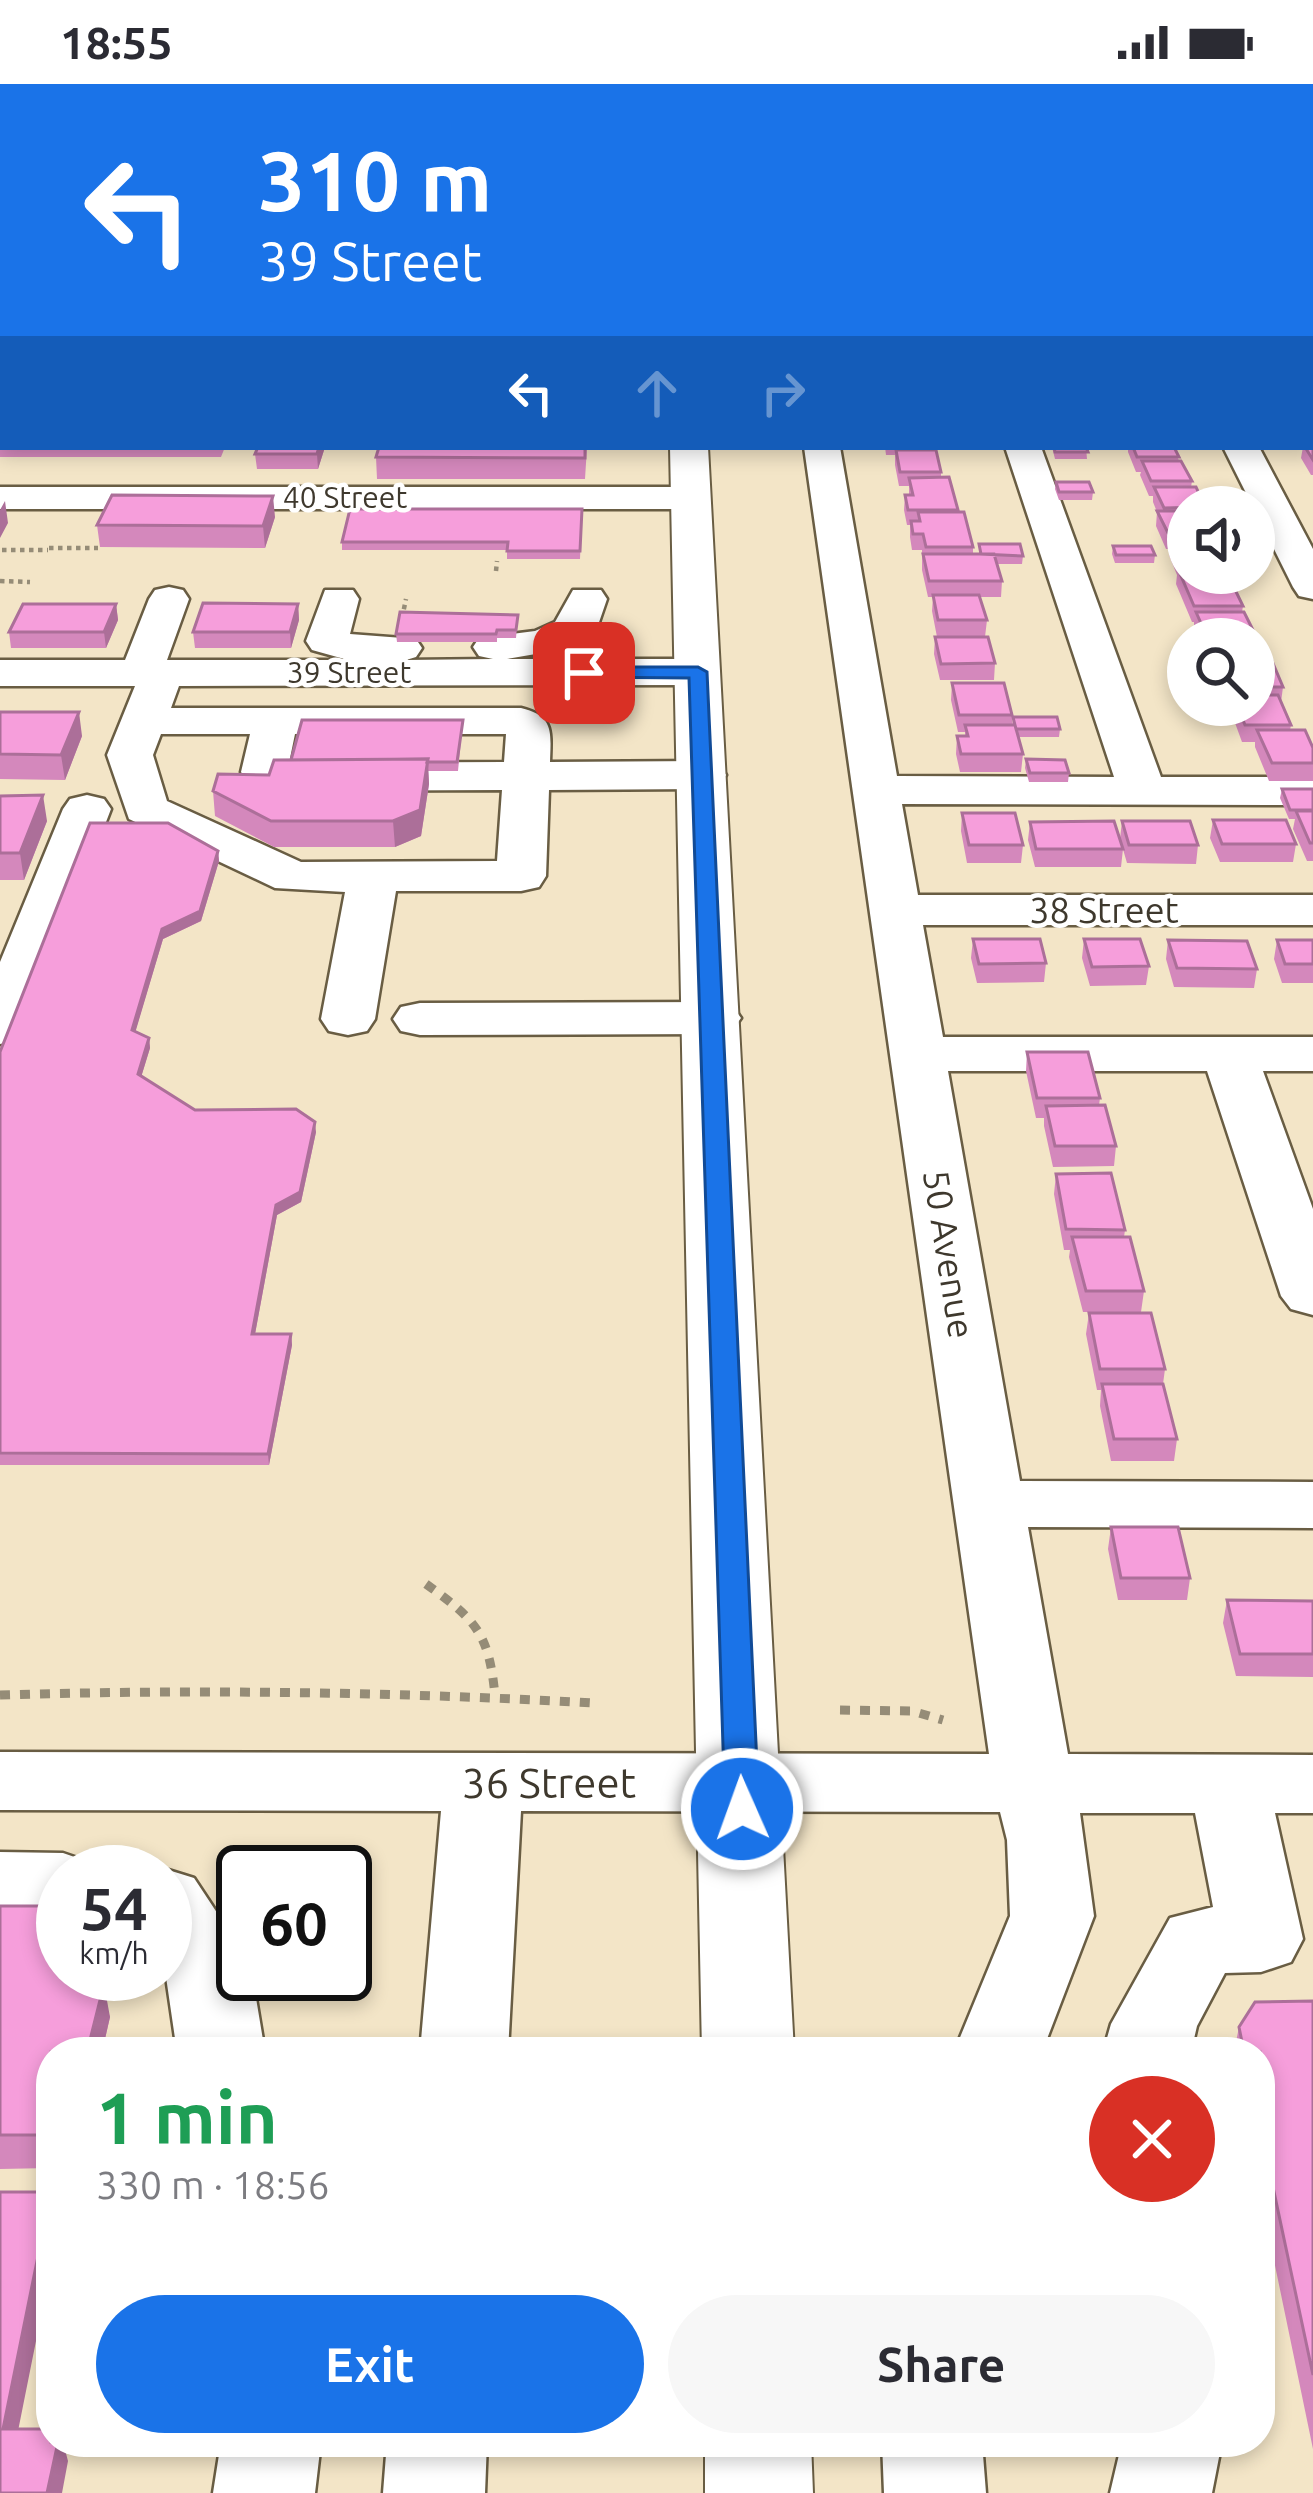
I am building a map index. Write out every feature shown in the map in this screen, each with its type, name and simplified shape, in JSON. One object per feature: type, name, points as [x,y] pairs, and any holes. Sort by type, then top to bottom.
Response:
[{"type":"main road","points":[[689,450],[714,1018],[748,2037]]},
{"type":"main road","points":[[758,2457],[759,2493]]},
{"type":"street","name":"50 Avenue","points":[[822,450],[1033,1783],[1047,1840],[1052,1916],[1004,2037]]},
{"type":"street","points":[[1025,450],[1142,790]]},
{"type":"street","points":[[1243,450],[1262,486]]},
{"type":"street","points":[[0,473],[233,474],[226,489]]},
{"type":"street","name":"40 Street","points":[[0,498],[60,528],[226,489],[287,498],[326,511],[690,498]]},
{"type":"street","points":[[339,598],[327,641],[352,648],[530,646],[580,625],[592,498]]},
{"type":"street","points":[[1275,500],[1313,500]]},
{"type":"street","points":[[1275,512],[1313,587]]},
{"type":"street","points":[[146,809],[130,755],[169,598]]},
{"type":"street","name":"39 Street","points":[[0,673],[148,695],[698,672]]},
{"type":"street","points":[[0,713],[148,695],[275,721],[262,764],[264,772],[273,777],[703,775]]},
{"type":"street","points":[[33,808],[146,809],[293,877],[520,876],[526,776]]},
{"type":"street","points":[[876,790],[1313,791]]},
{"type":"street","points":[[0,1028],[24,908],[87,808]]},
{"type":"street","points":[[348,1018],[373,877]]},
{"type":"street","name":"38 Street","points":[[895,910],[1313,910]]},
{"type":"street","points":[[420,1018],[714,1018]]},
{"type":"street","points":[[917,1054],[1313,1054]]},
{"type":"street","points":[[1229,1054],[1313,1296]]},
{"type":"street","points":[[988,1504],[1313,1505]]},
{"type":"street","name":"36 Street","points":[[0,1781],[1313,1784]]},
{"type":"street","points":[[465,2037],[483,1783]]},
{"type":"street","points":[[1151,2037],[1200,1941],[1261,1939],[1229,1784]]},
{"type":"street","points":[[0,1884],[36,1885]]},
{"type":"street","points":[[192,1942],[208,1966],[219,2037]]},
{"type":"street","points":[[264,2493],[269,2457]]},
{"type":"street","points":[[434,2493],[436,2457]]},
{"type":"street","points":[[933,2457],[935,2493]]},
{"type":"street","points":[[1161,2493],[1169,2457]]},
{"type":"path","points":[[2,550],[60,528],[98,548]]},
{"type":"path","points":[[496,571],[497,561]]},
{"type":"path","points":[[0,581],[30,582]]},
{"type":"path","points":[[426,1584],[477,1622],[491,1642],[495,1697]]},
{"type":"path","points":[[0,1695],[154,1690],[594,1703]]},
{"type":"path","points":[[840,1710],[913,1711],[944,1720]]},
{"type":"building","points":[[257,450],[318,450],[317,454],[255,454]]},
{"type":"building","points":[[378,450],[585,450],[585,458],[376,457]]},
{"type":"building","points":[[896,450],[936,450],[941,472],[900,472]]},
{"type":"building","points":[[1134,450],[1176,450],[1179,457],[1137,457]]},
{"type":"building","points":[[1142,461],[1181,461],[1192,481],[1151,481]]},
{"type":"building","points":[[949,477],[958,510],[908,510],[905,495],[913,495],[909,478]]},
{"type":"building","points":[[1056,482],[1089,482],[1093,492],[1059,492]]},
{"type":"building","points":[[1154,487],[1167,487],[1164,508]]},
{"type":"building","points":[[112,495],[273,496],[263,526],[97,525]]},
{"type":"building","points":[[350,509],[582,509],[580,551],[507,551],[508,542],[342,542]]},
{"type":"building","points":[[1157,511],[1167,511],[1167,531]]},
{"type":"building","points":[[918,512],[964,512],[973,547],[926,547],[923,534],[913,534],[911,521],[920,521]]},
{"type":"building","points":[[979,544],[1020,544],[1023,556],[981,554]]},
{"type":"building","points":[[1113,546],[1151,546],[1155,555],[1116,555]]},
{"type":"building","points":[[923,554],[994,554],[1002,581],[929,581]]},
{"type":"building","points":[[1189,594],[1237,594],[1243,606],[1194,606]]},
{"type":"building","points":[[933,595],[979,595],[987,620],[938,620]]},
{"type":"building","points":[[203,603],[298,604],[290,632],[193,632]]},
{"type":"building","points":[[23,604],[116,604],[104,632],[9,632]]},
{"type":"building","points":[[400,612],[518,615],[516,630],[497,630],[496,634],[396,634]]},
{"type":"building","points":[[1196,612],[1244,612],[1247,618],[1199,618]]},
{"type":"building","points":[[935,637],[988,637],[995,663],[941,664]]},
{"type":"building","points":[[952,683],[1004,683],[1012,715],[959,715]]},
{"type":"building","points":[[1275,695],[1278,695],[1291,725],[1275,725]]},
{"type":"building","points":[[0,712],[79,712],[61,755],[0,754]]},
{"type":"building","points":[[1013,717],[1057,717],[1060,729],[1016,729]]},
{"type":"building","points":[[302,720],[463,720],[457,762],[427,762],[291,760]]},
{"type":"building","points":[[965,725],[1015,725],[1023,754],[961,754],[957,736],[968,736]]},
{"type":"building","points":[[1257,730],[1305,730],[1313,763],[1272,763]]},
{"type":"building","points":[[428,759],[420,810],[393,821],[271,821],[213,791],[218,774],[269,775],[274,760]]},
{"type":"building","points":[[1026,759],[1065,760],[1069,773],[1030,773]]},
{"type":"building","points":[[1282,789],[1313,789],[1313,810],[1290,810]]},
{"type":"building","points":[[43,795],[20,853],[0,853],[0,796]]},
{"type":"building","points":[[1296,811],[1313,811],[1313,843],[1310,843]]},
{"type":"building","points":[[962,813],[1015,813],[1023,845],[969,845]]},
{"type":"building","points":[[1213,820],[1286,820],[1296,844],[1222,844]]},
{"type":"building","points":[[1114,821],[1123,849],[1036,849],[1030,822]]},
{"type":"building","points":[[1122,821],[1190,821],[1198,845],[1129,845]]},
{"type":"building","points":[[90,823],[168,823],[218,851],[200,911],[162,929],[132,1030],[149,1038],[138,1074],[195,1110],[296,1109],[315,1122],[300,1192],[276,1205],[252,1334],[291,1334],[268,1454],[0,1453],[0,1052]]},
{"type":"building","points":[[973,939],[1040,939],[1046,963],[979,964]]},
{"type":"building","points":[[1084,939],[1140,939],[1149,966],[1092,967]]},
{"type":"building","points":[[1168,940],[1247,941],[1257,969],[1177,968]]},
{"type":"building","points":[[1277,940],[1313,940],[1313,964],[1285,964]]},
{"type":"building","points":[[1027,1052],[1088,1052],[1100,1098],[1037,1098]]},
{"type":"building","points":[[1105,1105],[1116,1146],[1055,1146],[1046,1106]]},
{"type":"building","points":[[1111,1173],[1125,1230],[1066,1229],[1056,1174]]},
{"type":"building","points":[[1072,1237],[1130,1237],[1144,1291],[1086,1291]]},
{"type":"building","points":[[1089,1313],[1151,1313],[1165,1369],[1100,1369]]},
{"type":"building","points":[[1102,1384],[1163,1384],[1177,1439],[1114,1439]]},
{"type":"building","points":[[1111,1527],[1178,1527],[1190,1578],[1121,1578]]},
{"type":"building","points":[[1227,1600],[1313,1601],[1313,1654],[1240,1654]]},
{"type":"building","points":[[0,1906],[36,1906],[36,2001],[100,2001],[91,2037],[36,2037],[36,2135],[0,2135]]},
{"type":"building","points":[[1313,2001],[1313,2375],[1275,2196],[1275,2037],[1241,2037],[1239,2027],[1255,2002]]},
{"type":"building","points":[[0,2192],[36,2192],[36,2266],[3,2429],[36,2429],[36,2457],[55,2457],[47,2493],[0,2493]]},
{"type":"route","points":[[584,673],[698,672],[742,1809]]}]
